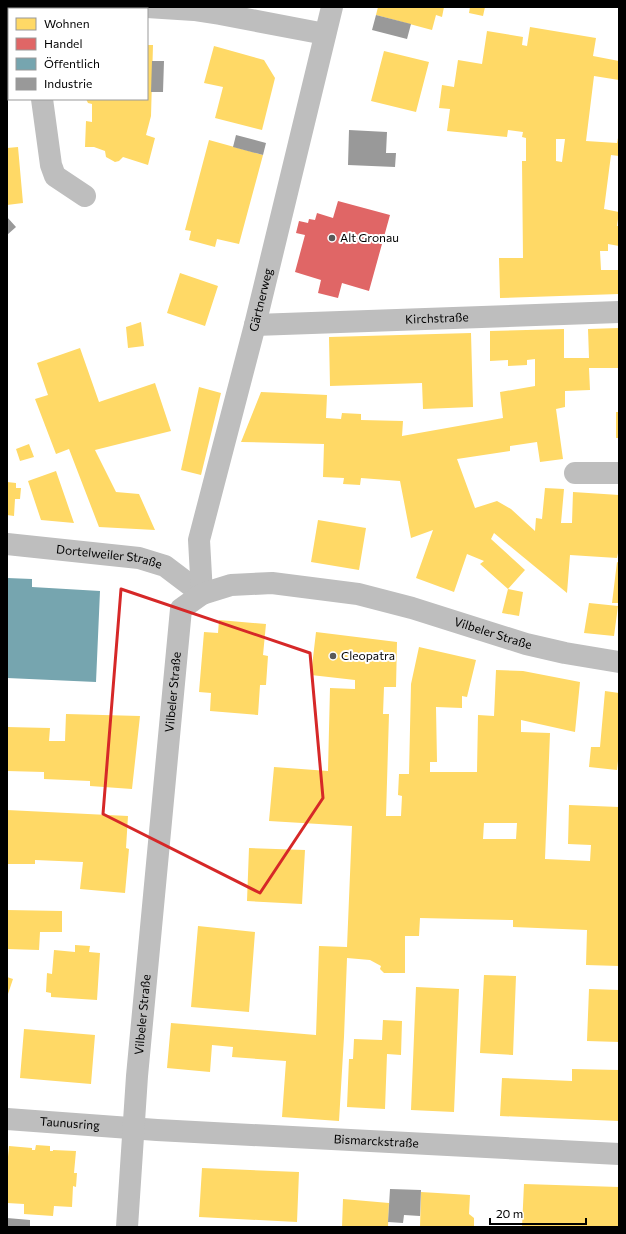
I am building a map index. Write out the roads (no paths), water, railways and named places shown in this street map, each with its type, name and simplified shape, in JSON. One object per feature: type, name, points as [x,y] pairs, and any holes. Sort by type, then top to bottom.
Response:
[{"type":"street","points":[[147,7],[194,10],[325,34]]},
{"type":"street","name":"Gärtnerweg","points":[[202,594],[199,540],[255,325],[332,7]]},
{"type":"street","points":[[42,100],[51,165],[55,176],[85,196]]},
{"type":"street","name":"Kirchstraße","points":[[255,325],[619,312]]},
{"type":"street","points":[[575,473],[619,473]]},
{"type":"street","name":"Dortelweiler Straße","points":[[7,544],[139,558],[165,566],[202,594]]},
{"type":"street","name":"Vilbeler Straße","points":[[127,1227],[133,1128],[181,609],[202,594],[232,585],[272,583],[358,594],[412,608],[526,644],[564,653],[619,662]]},
{"type":"street","name":"Taunusring","points":[[7,1118],[133,1128]]},
{"type":"street","name":"Bismarckstraße","points":[[133,1128],[619,1154]]},
{"type":"place","name":"Alt Gronau","points":[[332,238]]},
{"type":"place","name":"Cleopatra","points":[[333,656]]}]
